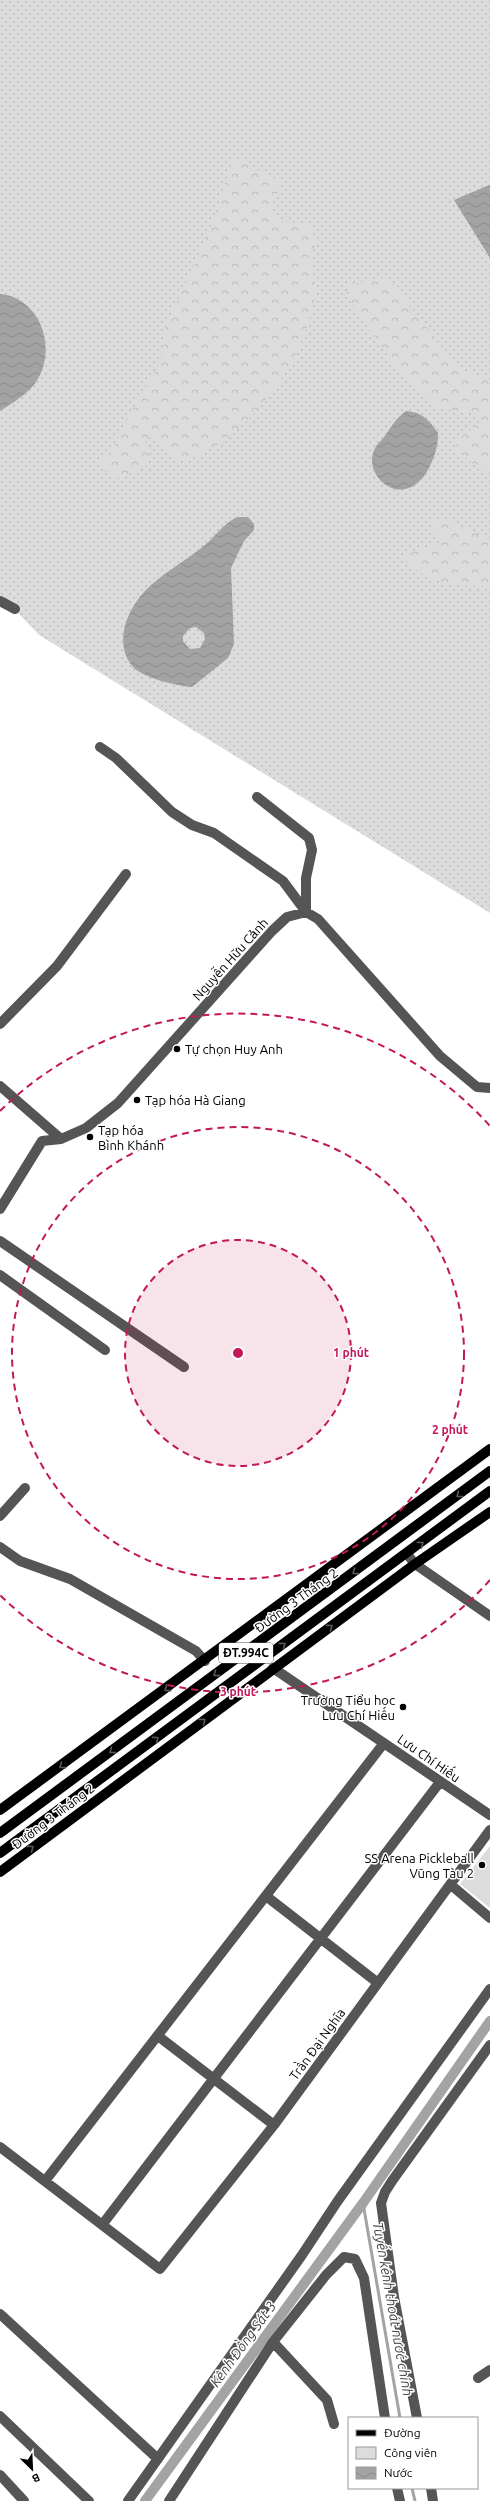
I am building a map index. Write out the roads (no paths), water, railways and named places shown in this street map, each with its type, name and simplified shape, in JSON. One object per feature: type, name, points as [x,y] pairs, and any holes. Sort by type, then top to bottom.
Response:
[{"type":"main road","name":"Đường 3 Tháng 2","points":[[0,1810],[233,1640],[490,1449]]},
{"type":"main road","name":"Đường 3 Tháng 2","points":[[0,1833],[490,1471]]},
{"type":"main road","name":"Đường 3 Tháng 2","points":[[0,1853],[407,1554],[490,1491]]},
{"type":"main road","name":"Đường 3 Tháng 2","points":[[0,1872],[273,1668],[415,1564],[490,1512]]},
{"type":"main road","points":[[233,1640],[244,1654]]},
{"type":"main road","points":[[263,1660],[273,1668]]},
{"type":"main road","points":[[221,1691],[228,1703]]},
{"type":"street","points":[[0,601],[14,609]]},
{"type":"street","points":[[100,747],[116,758],[172,812],[192,825],[214,833],[283,881],[306,912],[318,919],[440,1056],[477,1087],[490,1088]]},
{"type":"street","points":[[257,797],[309,838],[312,850],[306,878],[306,912]]},
{"type":"street","points":[[0,1024],[57,966],[126,874]]},
{"type":"street","name":"Nguyễn Hữu Cảnh","points":[[0,1208],[42,1142],[61,1140],[86,1128],[118,1103],[272,931],[287,917],[306,912]]},
{"type":"street","points":[[0,1086],[61,1140]]},
{"type":"street","points":[[0,1241],[184,1367]]},
{"type":"street","points":[[0,1275],[104,1350]]},
{"type":"street","points":[[0,1516],[25,1488]]},
{"type":"street","points":[[0,1547],[20,1561],[70,1579],[196,1651],[205,1660]]},
{"type":"street","points":[[407,1554],[415,1564],[490,1616]]},
{"type":"street","name":"Lưu Chí Hiếu","points":[[273,1668],[490,1815]]},
{"type":"street","points":[[45,2181],[384,1743]]},
{"type":"street","points":[[0,2147],[102,2225],[440,1782]]},
{"type":"street","name":"Trần Đại Nghĩa","points":[[102,2225],[160,2269],[274,2125],[490,1830]]},
{"type":"street","points":[[451,1885],[490,1918]]},
{"type":"street","points":[[266,1896],[378,1983]]},
{"type":"street","points":[[128,2501],[337,2202],[490,1989]]},
{"type":"street","points":[[158,2036],[274,2125]]},
{"type":"street","points":[[417,2417],[394,2298],[381,2203],[385,2192],[392,2181],[490,2045]]},
{"type":"street","points":[[169,2501],[273,2342],[336,2264],[344,2257],[355,2259],[364,2278],[385,2417]]},
{"type":"street","points":[[0,2314],[158,2459]]},
{"type":"street","points":[[273,2342],[327,2400],[334,2424]]},
{"type":"street","points":[[478,2378],[490,2370]]},
{"type":"street","points":[[0,2416],[89,2501]]},
{"type":"street","points":[[0,2475],[24,2501]]},
{"type":"street","points":[[397,2489],[400,2501]]},
{"type":"street","points":[[431,2489],[433,2501]]},
{"type":"water","points":[[489,185],[490,186],[490,258],[454,200]]},
{"type":"water","points":[[0,294],[14,298],[26,305],[35,315],[42,327],[45,341],[45,355],[42,369],[33,386],[20,398],[0,411]]},
{"type":"water","points":[[406,411],[421,415],[438,433],[436,451],[429,468],[419,481],[408,488],[397,489],[387,486],[379,479],[374,469],[372,459],[376,446],[396,420]]},
{"type":"water","points":[[237,517],[248,517],[254,524],[254,530],[244,541],[231,568],[234,644],[228,658],[192,687],[160,681],[137,670],[132,666],[127,657],[123,638],[124,628],[132,609],[150,586],[205,545],[231,520]],"holes":[[[196,627],[204,633],[205,639],[200,648],[190,649],[183,641],[183,636],[190,628]]]},
{"type":"waterway","name":"Kênh Đồng Sát 3","points":[[145,2501],[363,2203],[490,2021]]},
{"type":"waterway","name":"Tuyến kênh thoát nước chính","points":[[363,2203],[400,2417]]},
{"type":"waterway","name":"Tuyến kênh thoát nước chính","points":[[412,2489],[415,2501]]},
{"type":"place","name":"Tự chọn Huy Anh","points":[[177,1049]]},
{"type":"place","name":"Tạp hóa Hà Giang","points":[[137,1100]]},
{"type":"place","name":"Tạp hóa Bình Khánh","points":[[90,1137]]},
{"type":"place","name":"Trường Tiểu học Lưu Chí Hiếu","points":[[403,1707]]},
{"type":"place","name":"SS Arena Pickleball Vũng Tàu 2","points":[[482,1865]]}]
